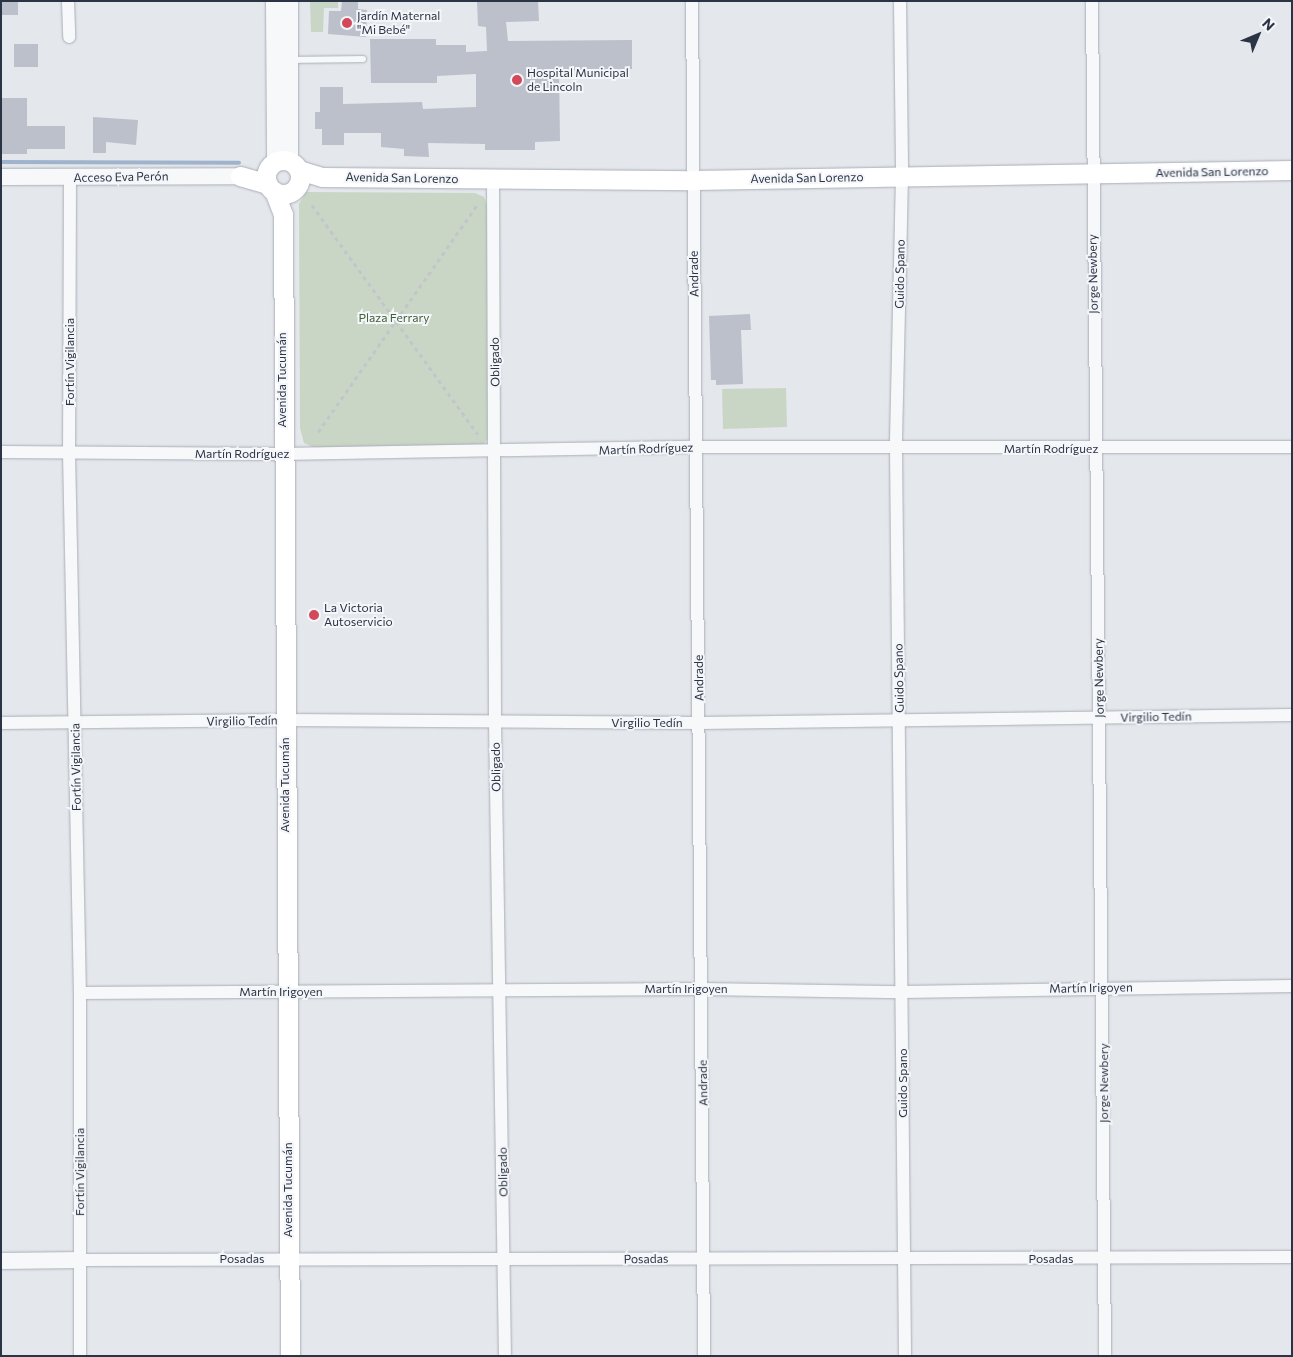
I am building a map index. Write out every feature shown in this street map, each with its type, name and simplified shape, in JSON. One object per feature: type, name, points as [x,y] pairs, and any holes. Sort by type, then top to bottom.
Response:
[{"type":"main road","name":"Avenida San Lorenzo","points":[[283,177],[693,180],[1292,170]]},
{"type":"main road","name":"Acceso Eva Perón","points":[[240,176],[283,177]]},
{"type":"main road","name":"Avenida Tucumán","points":[[283,177],[282,454],[290,1356]]},
{"type":"street","points":[[68,1],[69,37]]},
{"type":"street","points":[[274,1],[283,177]]},
{"type":"street","points":[[283,177],[290,60],[290,1]]},
{"type":"street","name":"Andrade","points":[[692,1],[695,447],[700,723],[704,1356]]},
{"type":"street","name":"Guido Spano","points":[[900,1],[902,176],[896,449],[903,992],[905,1356]]},
{"type":"street","name":"Jorge Newbery","points":[[1092,1],[1095,449],[1104,987],[1105,1356]]},
{"type":"street","name":"Acceso Eva Perón","points":[[1,177],[240,176]]},
{"type":"street","name":"Fortín Vigilancia","points":[[70,178],[69,452],[80,993],[80,1356]]},
{"type":"street","name":"Obligado","points":[[493,179],[496,453],[495,722],[501,990],[505,1356]]},
{"type":"street","name":"Martín Rodríguez","points":[[1,452],[282,454],[496,453],[695,447],[1095,449],[1292,447]]},
{"type":"street","name":"Virgilio Tedín","points":[[1,723],[284,720],[700,723],[1292,715]]},
{"type":"street","name":"Martín Irigoyen","points":[[80,993],[702,989],[903,992],[1104,987],[1292,986]]},
{"type":"street","name":"Posadas","points":[[1,1262],[289,1259],[1105,1259],[1292,1257]]},
{"type":"lane","points":[[290,60],[362,59]]},
{"type":"path","points":[[312,205],[478,434]]},
{"type":"path","points":[[318,432],[476,206]]},
{"type":"green space","name":"Jardín Maternal \"Mi Bebé\"","points":[[310,1],[338,1],[338,8],[324,8],[323,32],[311,32]]},
{"type":"green space","name":"Plaza Ferrary","points":[[306,192],[475,193],[484,197],[488,208],[489,438],[482,446],[317,449],[304,443],[300,428],[299,204]]},
{"type":"green space","points":[[786,388],[787,427],[723,429],[722,389]]},
{"type":"building","points":[[1,1],[18,1],[18,15],[1,15]]},
{"type":"building","name":"Jardín Maternal \"Mi Bebé\"","points":[[342,1],[358,1],[358,9],[367,10],[366,37],[328,34],[329,11],[341,11]]},
{"type":"building","name":"Hospital Municipal de Lincoln","points":[[477,1],[538,1],[539,21],[506,22],[508,41],[632,40],[632,69],[559,71],[560,141],[535,142],[535,150],[485,150],[485,144],[428,143],[429,157],[404,156],[404,149],[381,147],[381,133],[344,133],[344,145],[322,145],[322,129],[315,129],[315,112],[320,112],[320,87],[343,87],[343,104],[422,102],[423,109],[476,107],[476,74],[437,76],[437,83],[371,83],[370,39],[436,39],[436,45],[466,45],[466,52],[487,51],[486,27],[478,26]]},
{"type":"building","points":[[14,44],[38,44],[38,67],[14,67]]},
{"type":"building","points":[[1,98],[27,98],[27,126],[65,126],[65,149],[27,149],[27,154],[1,154]]},
{"type":"building","points":[[93,117],[138,120],[136,145],[106,142],[106,153],[93,153]]},
{"type":"building","points":[[750,314],[751,330],[741,330],[743,384],[716,385],[716,380],[711,380],[709,316]]},
{"type":"waterway","points":[[1,162],[239,163]]},
{"type":"place","name":"Jardín Maternal \"Mi Bebé\"","points":[[347,23]]},
{"type":"place","name":"Hospital Municipal de Lincoln","points":[[517,80]]},
{"type":"place","name":"La Victoria Autoservicio","points":[[314,615]]}]
